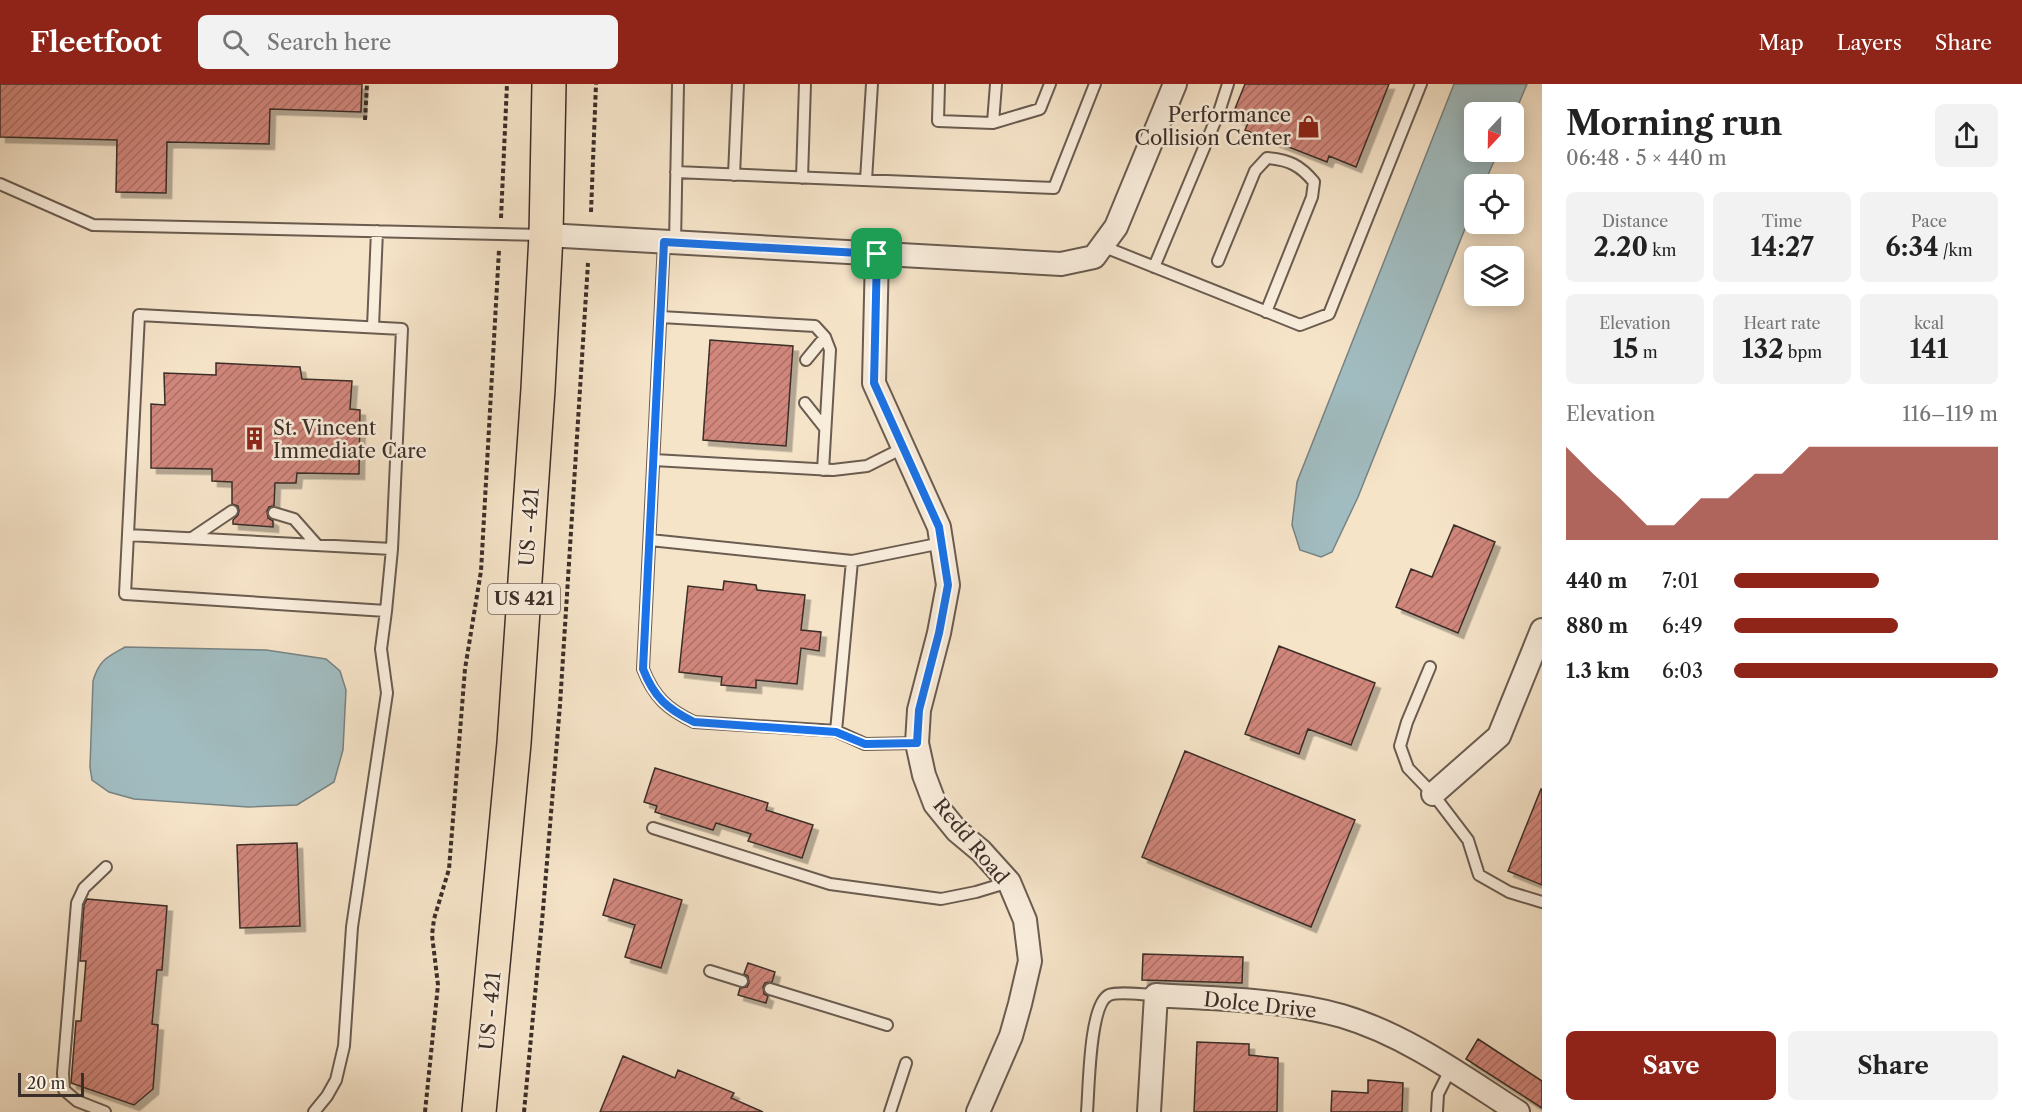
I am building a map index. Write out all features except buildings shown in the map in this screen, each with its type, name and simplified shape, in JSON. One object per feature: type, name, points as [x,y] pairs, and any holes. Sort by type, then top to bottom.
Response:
[{"type":"main road","name":"US - 421","points":[[479,1112],[514,732],[538,389],[546,236],[549,84]]},
{"type":"street","points":[[546,236],[1061,264],[1094,257],[1116,227],[1175,84]]},
{"type":"street","name":"Redd Road","points":[[877,254],[874,383],[939,527],[948,585],[939,633],[919,710],[917,743],[924,775],[935,804],[957,831],[981,851],[1009,882],[1025,920],[1030,961],[1011,1036],[978,1112]]},
{"type":"street","points":[[1433,794],[1499,736],[1542,630]]},
{"type":"street","points":[[1149,1112],[1156,995]]},
{"type":"street","name":"Dolce Drive","points":[[1156,995],[1299,1006],[1343,1017],[1383,1032],[1423,1051],[1518,1112]]},
{"type":"lane","points":[[678,84],[676,172],[661,317],[643,669],[650,686],[661,700],[676,713],[694,722],[836,732],[865,744],[917,743]]},
{"type":"lane","points":[[734,175],[738,84]]},
{"type":"lane","points":[[802,177],[805,84]]},
{"type":"lane","points":[[866,180],[873,84]]},
{"type":"lane","points":[[939,84],[938,121],[993,123],[1040,109],[1050,84]]},
{"type":"lane","points":[[993,123],[996,84]]},
{"type":"lane","points":[[676,172],[1054,188],[1095,84]]},
{"type":"lane","points":[[1154,267],[1228,84]]},
{"type":"lane","points":[[1102,246],[1300,325],[1329,314],[1421,84]]},
{"type":"lane","points":[[1218,261],[1255,171],[1267,158],[1282,159],[1303,168],[1314,182],[1312,197],[1266,312]]},
{"type":"lane","points":[[0,184],[93,225],[546,236]]},
{"type":"lane","points":[[373,327],[377,231]]},
{"type":"lane","points":[[314,1112],[336,1080],[344,1046],[352,927],[387,693],[381,649],[386,611],[392,549],[402,328],[139,315],[125,594],[386,611]]},
{"type":"lane","points":[[661,317],[815,326],[825,337],[830,350],[823,470]]},
{"type":"lane","points":[[806,360],[825,337]]},
{"type":"lane","points":[[805,403],[824,427]]},
{"type":"lane","points":[[654,460],[823,470],[867,466],[903,448]]},
{"type":"lane","points":[[192,538],[232,511]]},
{"type":"lane","points":[[274,513],[294,519],[317,545]]},
{"type":"lane","points":[[128,535],[392,549]]},
{"type":"lane","points":[[650,540],[852,561],[942,543]]},
{"type":"lane","points":[[836,732],[852,561]]},
{"type":"lane","points":[[1430,667],[1407,722],[1400,746],[1408,768],[1433,794],[1468,840],[1479,875],[1509,892],[1542,902]]},
{"type":"lane","points":[[653,828],[841,886],[941,898],[976,892],[1009,882]]},
{"type":"lane","points":[[105,1112],[77,1101],[64,1090],[63,1074],[77,903],[84,888],[106,867]]},
{"type":"lane","points":[[710,971],[742,981]]},
{"type":"lane","points":[[770,989],[887,1025]]},
{"type":"lane","points":[[1088,1112],[1093,1025],[1102,1002],[1107,996],[1115,994],[1156,995]]},
{"type":"lane","points":[[890,1112],[906,1063]]},
{"type":"lane","points":[[1437,1112],[1438,1094],[1451,1068]]},
{"type":"path","points":[[366,120],[367,84]]},
{"type":"path","points":[[425,1112],[438,985],[432,935],[449,868],[465,669],[481,571],[507,84]]},
{"type":"path","points":[[591,212],[596,84]]},
{"type":"path","points":[[524,1112],[561,693],[588,263]]},
{"type":"water","points":[[1454,84],[1527,84],[1519,102],[1464,102],[1464,162],[1494,162],[1488,174],[1464,174],[1464,231],[1358,497],[1332,552],[1321,557],[1300,550],[1292,525],[1297,482]]},
{"type":"water","points":[[125,647],[266,650],[326,659],[340,671],[346,690],[343,750],[334,782],[297,805],[248,807],[134,799],[109,792],[92,780],[90,767],[93,681],[104,660]]},
{"type":"place","name":"Performance Collision Center","points":[[1309,126]]},
{"type":"place","name":"St. Vincent Immediate Care","points":[[255,439]]},
{"type":"route","points":[[664,242],[877,254],[874,383],[939,527],[948,585],[939,633],[919,710],[917,743],[865,744],[836,732],[694,722],[676,713],[661,700],[650,686],[643,669],[664,242]]}]
